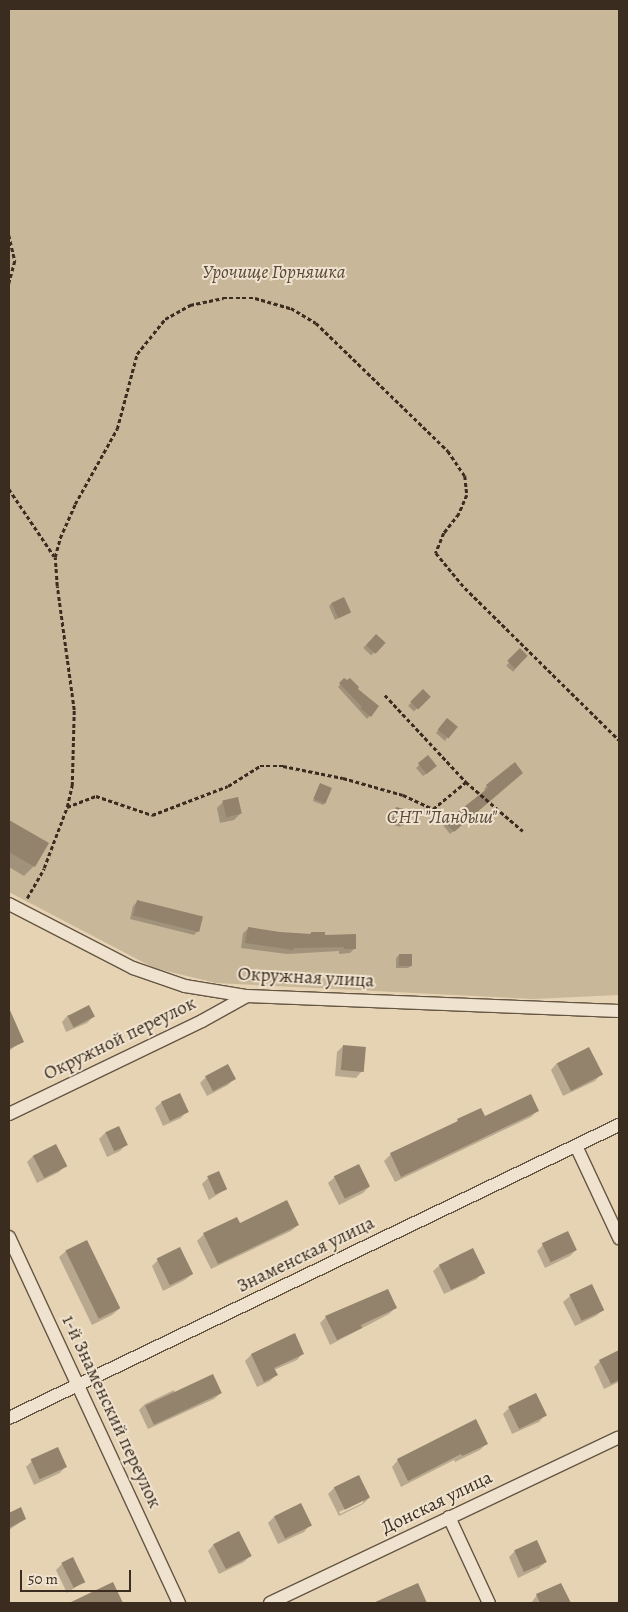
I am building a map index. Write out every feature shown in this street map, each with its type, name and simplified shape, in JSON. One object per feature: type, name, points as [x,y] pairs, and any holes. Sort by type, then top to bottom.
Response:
[{"type":"street","name":"Окружная улица","points":[[9,904],[133,968],[185,986],[248,996],[619,1011]]},
{"type":"street","name":"Окружной переулок","points":[[9,1114],[202,1021],[248,996]]},
{"type":"street","name":"Знаменская улица","points":[[9,1418],[619,1126]]},
{"type":"street","points":[[576,1146],[619,1238]]},
{"type":"street","name":"1-й Знаменский переулок","points":[[9,1237],[179,1603]]},
{"type":"street","name":"Донская улица","points":[[270,1603],[619,1436]]},
{"type":"street","points":[[449,1517],[489,1603]]},
{"type":"path","points":[[9,235],[15,260],[9,284]]},
{"type":"path","points":[[21,910],[44,868],[67,807],[72,786],[74,710],[55,557],[60,538],[75,504],[116,428],[137,354],[165,319],[190,305],[224,298],[255,298],[291,308],[316,323],[448,451],[465,476],[467,495],[459,514],[444,533],[436,553],[465,588],[619,740]]},
{"type":"path","points":[[9,489],[55,557]]},
{"type":"path","points":[[384,695],[466,782],[523,831]]},
{"type":"path","points":[[67,807],[96,796],[152,815],[228,786],[260,766],[283,766],[342,778],[403,795],[433,809],[466,782]]},
{"type":"green space","name":"Урочище Горняшка","points":[[9,9],[619,9],[619,995],[533,999],[216,983],[154,968],[9,892]]},
{"type":"building","points":[[344,597],[351,612],[338,618],[331,603]]},
{"type":"building","points":[[376,634],[386,643],[376,654],[366,645]]},
{"type":"building","points":[[520,648],[528,656],[515,669],[507,661]]},
{"type":"building","points":[[344,678],[347,680],[350,678],[359,687],[358,689],[379,706],[371,717],[360,708],[362,707],[339,683]]},
{"type":"building","points":[[423,689],[431,697],[418,710],[410,702]]},
{"type":"building","points":[[447,718],[458,727],[448,738],[438,730]]},
{"type":"building","points":[[428,755],[437,766],[427,774],[418,763]]},
{"type":"building","points":[[515,762],[523,773],[454,832],[445,822],[488,788],[486,785]]},
{"type":"building","points":[[320,783],[332,788],[325,804],[313,799]]},
{"type":"building","points":[[238,797],[242,814],[226,817],[222,801]]},
{"type":"building","points":[[396,807],[408,810],[404,825],[392,823]]},
{"type":"building","points":[[9,820],[49,843],[35,867],[9,852]]},
{"type":"building","points":[[137,900],[203,916],[199,932],[133,916]]},
{"type":"building","points":[[248,927],[280,932],[311,934],[311,932],[325,932],[325,935],[356,934],[356,949],[344,949],[344,947],[294,948],[293,950],[245,943]]},
{"type":"building","points":[[399,954],[412,954],[412,966],[399,966]]},
{"type":"building","points":[[89,1005],[95,1017],[74,1027],[68,1016]]},
{"type":"building","points":[[9,1008],[24,1042],[9,1049]]},
{"type":"building","points":[[343,1045],[366,1047],[364,1072],[341,1070]]},
{"type":"building","points":[[589,1047],[603,1075],[571,1091],[557,1063]]},
{"type":"building","points":[[228,1064],[236,1079],[213,1091],[205,1076]]},
{"type":"building","points":[[180,1093],[189,1112],[170,1121],[161,1102]]},
{"type":"building","points":[[531,1094],[539,1111],[401,1177],[390,1153],[481,1108],[485,1116]]},
{"type":"building","points":[[119,1126],[128,1145],[114,1151],[105,1132]]},
{"type":"building","points":[[56,1144],[67,1166],[44,1178],[33,1156]]},
{"type":"building","points":[[359,1164],[370,1186],[345,1199],[334,1176]]},
{"type":"building","points":[[219,1171],[227,1189],[215,1195],[207,1176]]},
{"type":"building","points":[[287,1200],[299,1225],[218,1264],[203,1233],[237,1217],[240,1223]]},
{"type":"building","points":[[568,1231],[577,1250],[551,1262],[542,1243]]},
{"type":"building","points":[[87,1240],[120,1308],[99,1319],[65,1251]]},
{"type":"building","points":[[180,1247],[193,1274],[170,1285],[157,1258]]},
{"type":"building","points":[[473,1248],[485,1273],[451,1290],[439,1265]]},
{"type":"building","points":[[592,1284],[604,1310],[582,1321],[569,1295]]},
{"type":"building","points":[[388,1289],[397,1308],[361,1325],[362,1328],[337,1340],[325,1316]]},
{"type":"building","points":[[295,1333],[304,1354],[274,1368],[278,1375],[264,1382],[251,1354]]},
{"type":"building","points":[[619,1350],[619,1380],[611,1384],[599,1360]]},
{"type":"building","points":[[213,1374],[222,1393],[154,1425],[145,1406]]},
{"type":"building","points":[[536,1393],[547,1415],[519,1429],[508,1407]]},
{"type":"building","points":[[476,1419],[488,1444],[462,1456],[461,1454],[408,1481],[397,1459]]},
{"type":"building","points":[[58,1447],[67,1467],[40,1479],[31,1459]]},
{"type":"building","points":[[359,1475],[370,1497],[345,1510],[334,1487]]},
{"type":"building","points":[[301,1503],[312,1525],[285,1539],[274,1516]]},
{"type":"building","points":[[21,1507],[26,1519],[9,1528],[9,1513]]},
{"type":"building","points":[[239,1531],[252,1556],[226,1569],[213,1544]]},
{"type":"building","points":[[537,1540],[547,1562],[524,1572],[514,1550]]},
{"type":"building","points":[[73,1557],[85,1582],[74,1588],[61,1563]]},
{"type":"building","points":[[113,1582],[123,1603],[69,1603]]},
{"type":"building","points":[[418,1583],[427,1603],[373,1603]]},
{"type":"building","points":[[561,1583],[571,1603],[540,1603],[536,1594]]},
{"type":"park label","name":"СНТ \"Ландыш\"","points":[[442,818]]}]
